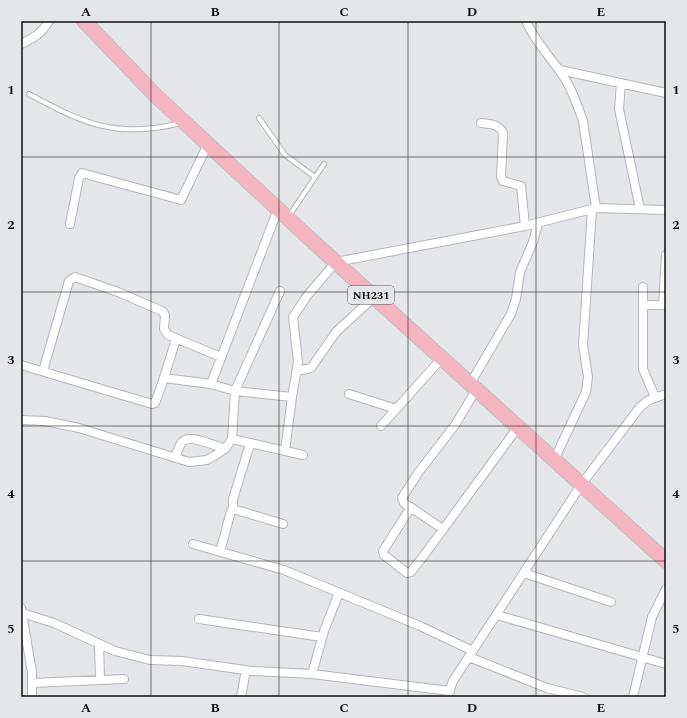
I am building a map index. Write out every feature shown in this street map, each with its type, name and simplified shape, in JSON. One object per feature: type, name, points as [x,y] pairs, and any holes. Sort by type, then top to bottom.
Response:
[{"type":"highway","name":"NH231","points":[[84,21],[184,122],[283,214],[666,561]]},
{"type":"street","points":[[21,44],[35,38],[45,29],[49,21]]},
{"type":"street","points":[[526,21],[537,43],[560,70],[583,120],[594,209],[583,345],[588,385],[554,460]]},
{"type":"street","points":[[560,70],[666,92]]},
{"type":"street","points":[[621,83],[619,109],[640,209]]},
{"type":"street","points":[[481,123],[497,125],[503,133],[501,177],[503,181],[521,186],[525,226]]},
{"type":"street","points":[[70,224],[79,178],[82,173],[181,200],[208,144]]},
{"type":"street","points":[[285,451],[297,371],[298,348],[293,317],[307,296],[336,262],[538,224],[594,209],[666,210]]},
{"type":"street","points":[[211,384],[221,357],[283,214]]},
{"type":"street","points":[[443,529],[403,500],[404,494],[455,425],[511,314],[516,299],[520,272],[533,242],[538,224]]},
{"type":"street","points":[[644,305],[664,305],[666,255]]},
{"type":"street","points":[[43,371],[69,281],[75,277],[118,292],[162,312],[165,319],[165,332],[176,339],[221,357]]},
{"type":"street","points":[[644,287],[643,369],[655,397]]},
{"type":"street","points":[[21,420],[45,421],[72,426],[180,460],[197,462],[207,460],[225,449],[232,438],[235,391],[280,291]]},
{"type":"street","points":[[297,371],[311,368],[336,332],[374,297]]},
{"type":"street","points":[[21,365],[152,404],[157,400],[176,339]]},
{"type":"street","points":[[382,426],[442,358]]},
{"type":"street","points":[[164,378],[211,384],[235,391],[292,397]]},
{"type":"street","points":[[349,394],[396,409]]},
{"type":"street","points":[[32,697],[32,684],[22,610],[115,651],[150,660],[182,661],[246,670],[312,674],[448,694],[454,681],[471,654],[581,485],[640,406],[655,397],[666,394]]},
{"type":"street","points":[[411,507],[383,551],[384,555],[407,573],[412,572],[518,427]]},
{"type":"street","points":[[175,458],[181,442],[187,438],[225,449]]},
{"type":"street","points":[[232,438],[250,444],[303,455]]},
{"type":"street","points":[[220,552],[231,511],[233,509],[233,499],[250,444]]},
{"type":"street","points":[[233,509],[283,524]]},
{"type":"street","points":[[193,544],[284,570],[420,626],[471,654],[547,688],[583,697]]},
{"type":"street","points":[[524,573],[611,602]]},
{"type":"street","points":[[633,697],[641,658],[652,617],[666,589]]},
{"type":"street","points":[[312,674],[322,637],[339,593]]},
{"type":"street","points":[[497,615],[666,664]]},
{"type":"street","points":[[199,619],[322,637]]},
{"type":"street","points":[[99,644],[100,680]]},
{"type":"street","points":[[242,697],[246,670]]},
{"type":"street","points":[[32,684],[124,679]]},
{"type":"lane","points":[[29,94],[79,120],[104,126],[139,130],[184,122]]},
{"type":"lane","points":[[259,118],[285,155],[315,177]]},
{"type":"lane","points":[[283,214],[315,177],[324,164]]}]
